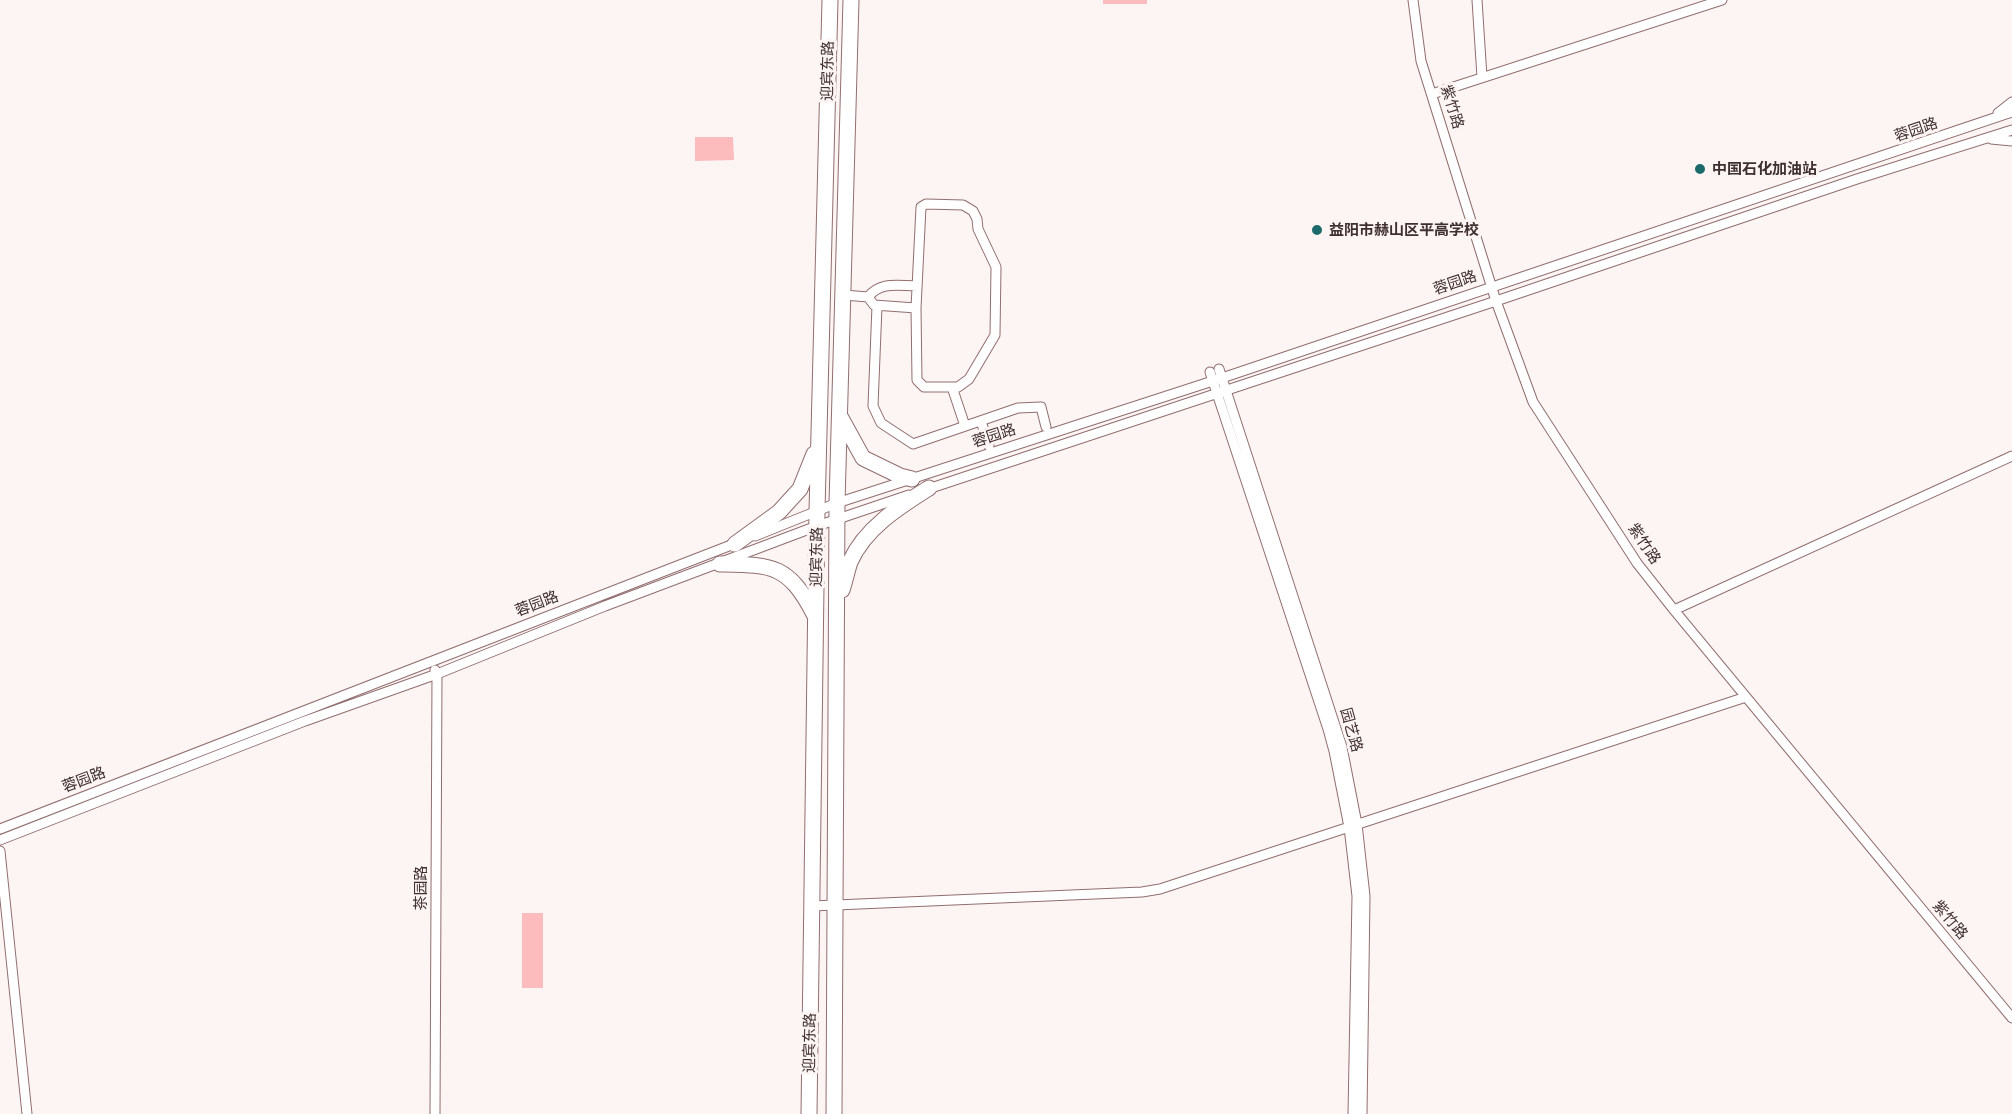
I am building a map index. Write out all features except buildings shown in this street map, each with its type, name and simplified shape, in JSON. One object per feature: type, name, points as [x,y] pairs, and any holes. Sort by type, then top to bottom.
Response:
[{"type":"highway","name":"迎宾东路","points":[[810,1114],[815,618],[830,0]]},
{"type":"highway","name":"迎宾东路","points":[[834,1114],[837,503],[851,0]]},
{"type":"highway","points":[[829,33],[850,33]]},
{"type":"highway","points":[[820,399],[841,400]]},
{"type":"highway","points":[[841,418],[863,458],[900,476],[912,479]]},
{"type":"highway","points":[[735,544],[779,512],[800,489],[819,442]]},
{"type":"highway","points":[[720,564],[758,565],[785,574],[803,592],[815,618],[837,614],[850,561],[866,536],[893,511],[929,488]]},
{"type":"street","name":"紫竹路","points":[[1413,0],[1421,61],[1496,301],[1533,402],[1637,563],[2012,1018]]},
{"type":"street","points":[[1477,0],[1482,77]]},
{"type":"street","points":[[1432,94],[1722,0]]},
{"type":"street","points":[[1984,122],[2012,102]]},
{"type":"street","name":"蓉园路","points":[[0,828],[433,662],[817,510],[1216,375],[1797,186],[2012,112]]},
{"type":"street","name":"蓉园路","points":[[0,840],[304,721],[437,674],[605,606],[818,526],[1496,301],[1857,178],[2012,130]]},
{"type":"street","points":[[1986,139],[2012,141]]},
{"type":"street","points":[[926,204],[963,205],[973,211],[978,229],[996,267],[995,335],[969,380],[958,387],[924,387],[917,380],[916,308],[921,207],[926,204]]},
{"type":"street","points":[[868,297],[883,285],[917,286]]},
{"type":"street","points":[[844,295],[868,297],[877,306],[916,308]]},
{"type":"street","points":[[877,306],[873,406],[881,423],[913,444],[1018,408],[1041,407],[1046,427]]},
{"type":"street","name":"园艺路","points":[[1216,375],[1331,740],[1353,825],[1365,896],[1362,1114]]},
{"type":"street","points":[[952,387],[964,426]]},
{"type":"street","points":[[981,421],[988,446]]},
{"type":"street","points":[[1674,610],[2012,456]]},
{"type":"street","name":"茶园路","points":[[433,662],[437,674],[435,1114]]},
{"type":"street","points":[[812,906],[1142,892],[1160,889],[1746,697]]},
{"type":"street","name":"园艺路","points":[[1353,825],[1357,896],[1353,1114]]},
{"type":"street","points":[[0,851],[27,1114]]},
{"type":"shaded area","points":[[1103,0],[1147,0],[1147,4],[1103,4]]},
{"type":"shaded area","points":[[695,137],[733,137],[734,160],[695,161]]},
{"type":"shaded area","points":[[522,913],[543,913],[543,988],[522,988]]},
{"type":"place","name":"中国石化加油站","points":[[1700,169]]},
{"type":"place","name":"益阳市赫山区平高学校","points":[[1317,230]]}]
